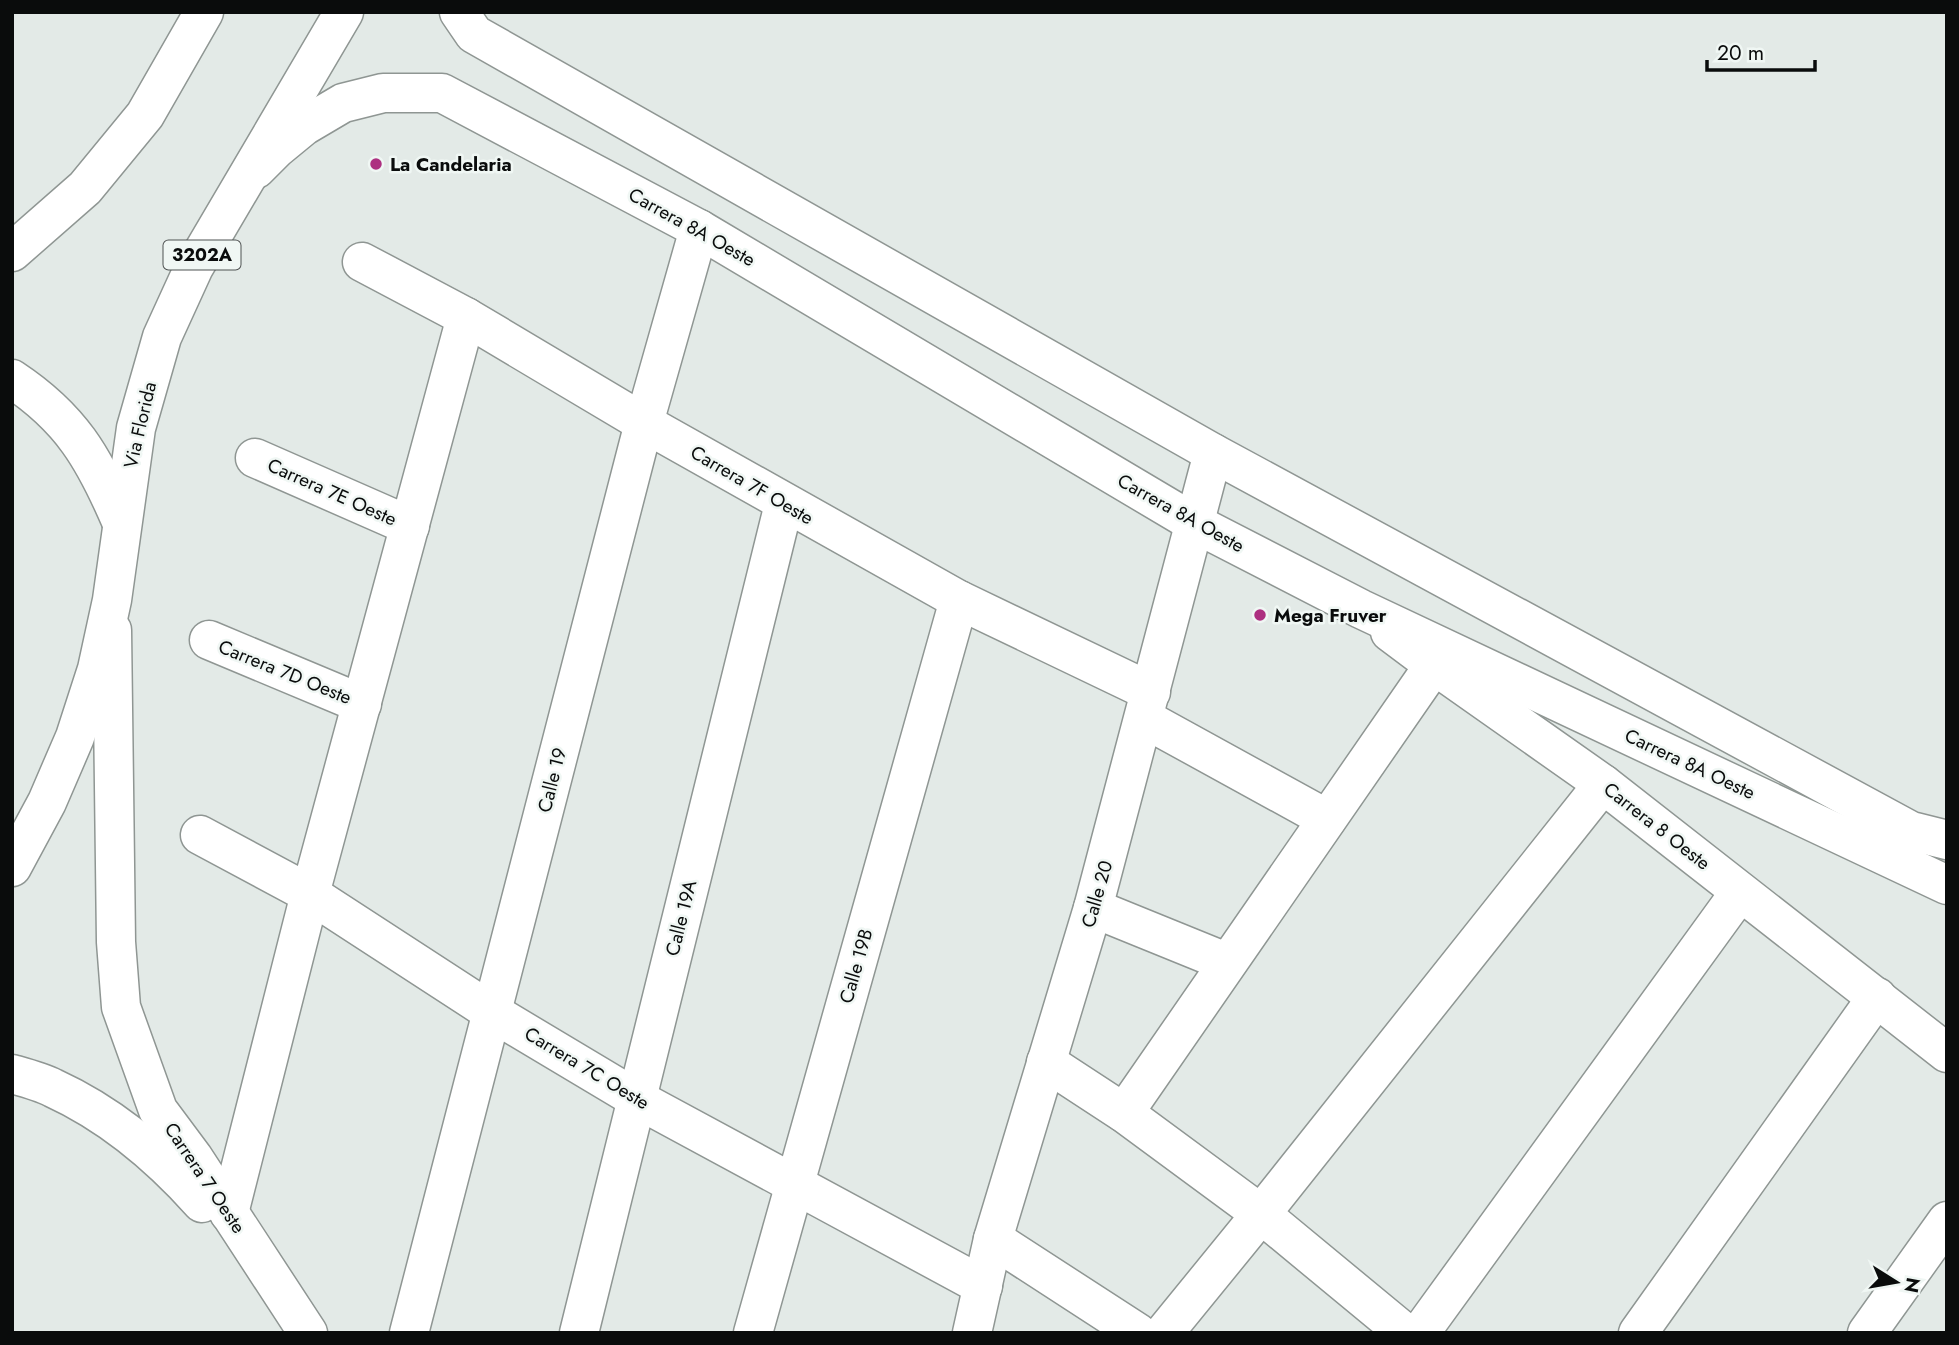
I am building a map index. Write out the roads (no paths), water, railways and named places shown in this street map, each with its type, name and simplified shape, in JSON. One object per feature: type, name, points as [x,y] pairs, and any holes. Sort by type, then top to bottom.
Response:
[{"type":"street","points":[[12,252],[85,188],[145,115],[204,12]]},
{"type":"street","name":"Via Florida","points":[[12,867],[47,802],[75,737],[97,669],[112,600],[135,428],[162,337],[194,267],[344,12]]},
{"type":"street","points":[[466,23],[1213,453],[1911,831],[1947,840]]},
{"type":"street","name":"Carrera 8A Oeste","points":[[248,177],[304,126],[342,103],[383,93],[442,93],[699,229],[1196,524],[1361,609],[1947,885]]},
{"type":"street","name":"Calle 19","points":[[409,1333],[644,424],[699,229]]},
{"type":"street","name":"Carrera 7F Oeste","points":[[362,262],[466,317],[784,504],[1148,705],[1326,819]]},
{"type":"street","points":[[229,1213],[310,894],[466,317]]},
{"type":"street","points":[[12,379],[36,395],[73,432],[101,474],[121,522]]},
{"type":"street","name":"Calle 20","points":[[972,1333],[993,1239],[1093,908],[1213,453]]},
{"type":"street","name":"Carrera 7E Oeste","points":[[255,458],[410,526]]},
{"type":"street","name":"Calle 19A","points":[[579,1333],[784,504]]},
{"type":"street","name":"Carrera 7 Oeste","points":[[112,600],[116,942],[121,1007],[139,1063],[159,1110],[193,1157],[308,1333]]},
{"type":"street","name":"Calle 19B","points":[[753,1333],[958,600]]},
{"type":"street","name":"Carrera 8 Oeste","points":[[1361,609],[1434,665],[1603,784],[1947,1053]]},
{"type":"street","name":"Carrera 7D Oeste","points":[[209,640],[362,704]]},
{"type":"street","points":[[1124,1113],[1434,665]]},
{"type":"street","points":[[1164,1333],[1603,784]]},
{"type":"street","name":"Carrera 7C Oeste","points":[[200,835],[310,894],[493,1013],[636,1099],[983,1286]]},
{"type":"street","points":[[1420,1333],[1740,892]]},
{"type":"street","points":[[1093,908],[1226,962]]},
{"type":"street","points":[[1638,1333],[1877,997]]},
{"type":"street","points":[[1046,1062],[1124,1113],[1261,1214],[1405,1333]]},
{"type":"street","name":"Carrera 7 Oeste","points":[[12,1074],[52,1087],[126,1132],[175,1173],[280,1290]]},
{"type":"street","points":[[1867,1333],[1947,1221]]},
{"type":"street","points":[[993,1239],[1138,1333]]},
{"type":"place","name":"La Candelaria","points":[[376,164]]},
{"type":"place","name":"Mega Fruver","points":[[1260,615]]}]
